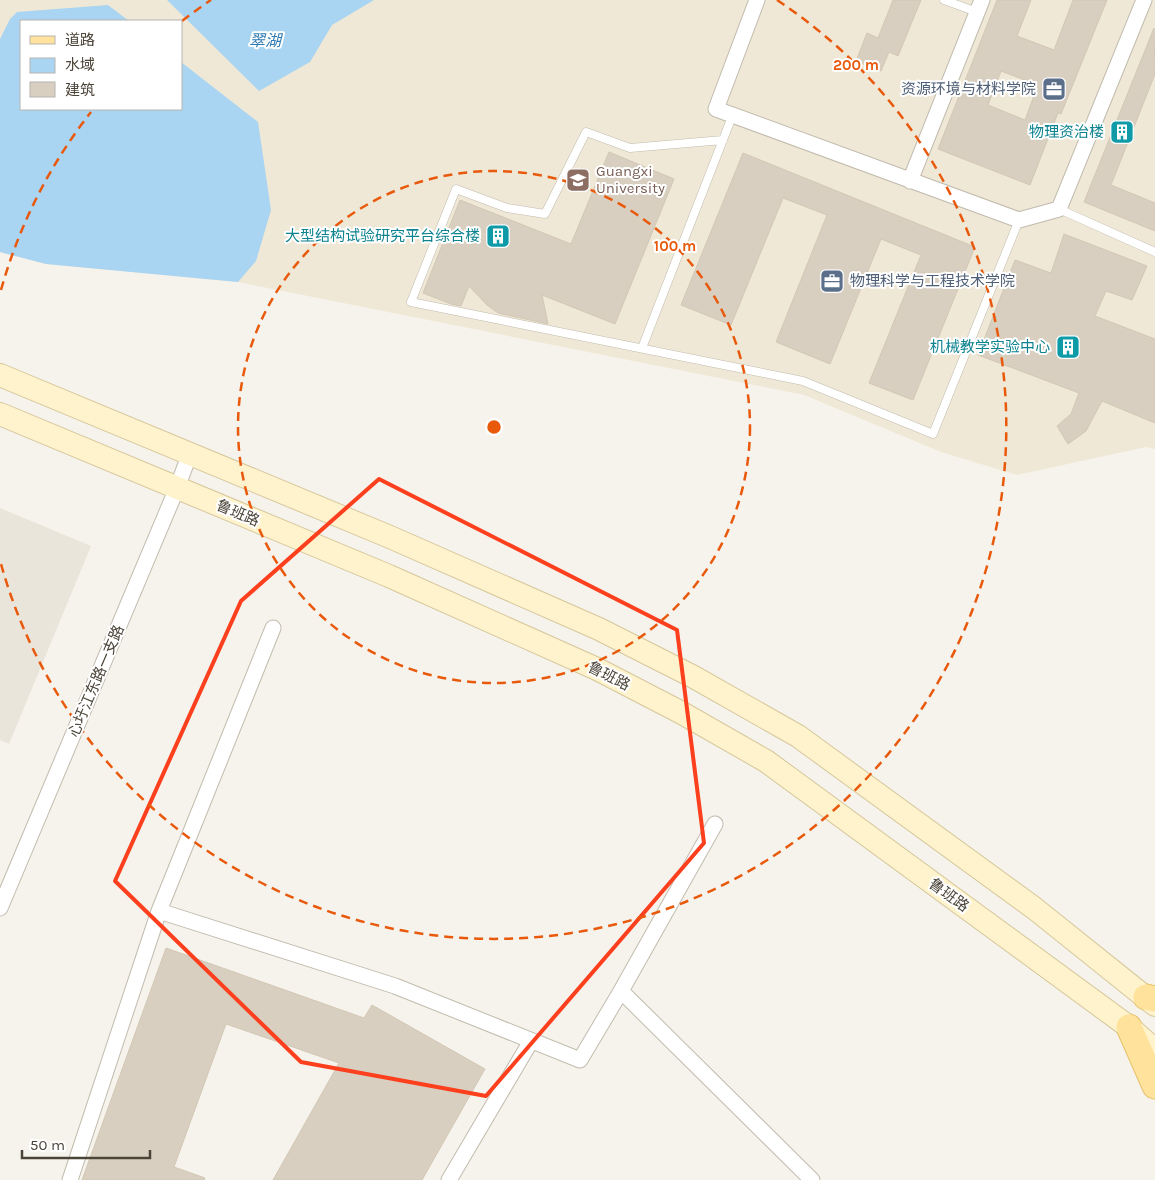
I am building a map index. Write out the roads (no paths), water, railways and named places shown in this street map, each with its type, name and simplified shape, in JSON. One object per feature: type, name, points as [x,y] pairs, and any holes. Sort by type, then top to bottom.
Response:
[{"type":"main road","points":[[0,375],[390,537],[599,629],[708,685],[798,736],[1034,908],[1152,1001]]},
{"type":"main road","name":"鲁班路","points":[[0,414],[388,576],[597,669],[682,713],[766,761],[1129,1027],[1155,1050]]},
{"type":"main road","points":[[1129,1027],[1155,1086]]},
{"type":"street","points":[[757,0],[716,109],[1018,220],[1059,209],[1144,0]]},
{"type":"street","points":[[910,181],[979,6]]},
{"type":"street","name":"心圩江东路一支路","points":[[0,908],[190,453]]},
{"type":"street","points":[[70,1180],[159,911],[273,628]]},
{"type":"street","points":[[159,911],[395,986],[580,1060],[715,824]]},
{"type":"street","points":[[621,991],[812,1180]]},
{"type":"street","points":[[449,1180],[531,1041]]},
{"type":"lane","points":[[944,0],[979,6]]},
{"type":"lane","points":[[642,348],[733,114]]},
{"type":"lane","points":[[723,140],[630,148],[586,132],[546,214],[507,208],[456,189],[411,302],[803,381],[933,434],[1018,220]]},
{"type":"lane","points":[[1059,209],[1155,252]]},
{"type":"water","name":"翠湖","points":[[167,0],[374,0],[332,25],[310,62],[259,91]]},
{"type":"water","points":[[108,5],[128,20],[20,20],[20,110],[182,110],[182,63],[258,122],[271,210],[256,261],[238,282],[46,264],[0,252],[0,39],[10,19],[17,12]]},
{"type":"place","name":"资源环境与材料学院","points":[[1054,89]]},
{"type":"place","name":"物理资治楼","points":[[1122,132]]},
{"type":"place","name":"Guangxi University","points":[[578,180]]},
{"type":"place","name":"大型结构试验研究平台综合楼","points":[[498,236]]},
{"type":"place","name":"物理科学与工程技术学院","points":[[832,281]]},
{"type":"place","name":"机械教学实验中心","points":[[1068,347]]}]
